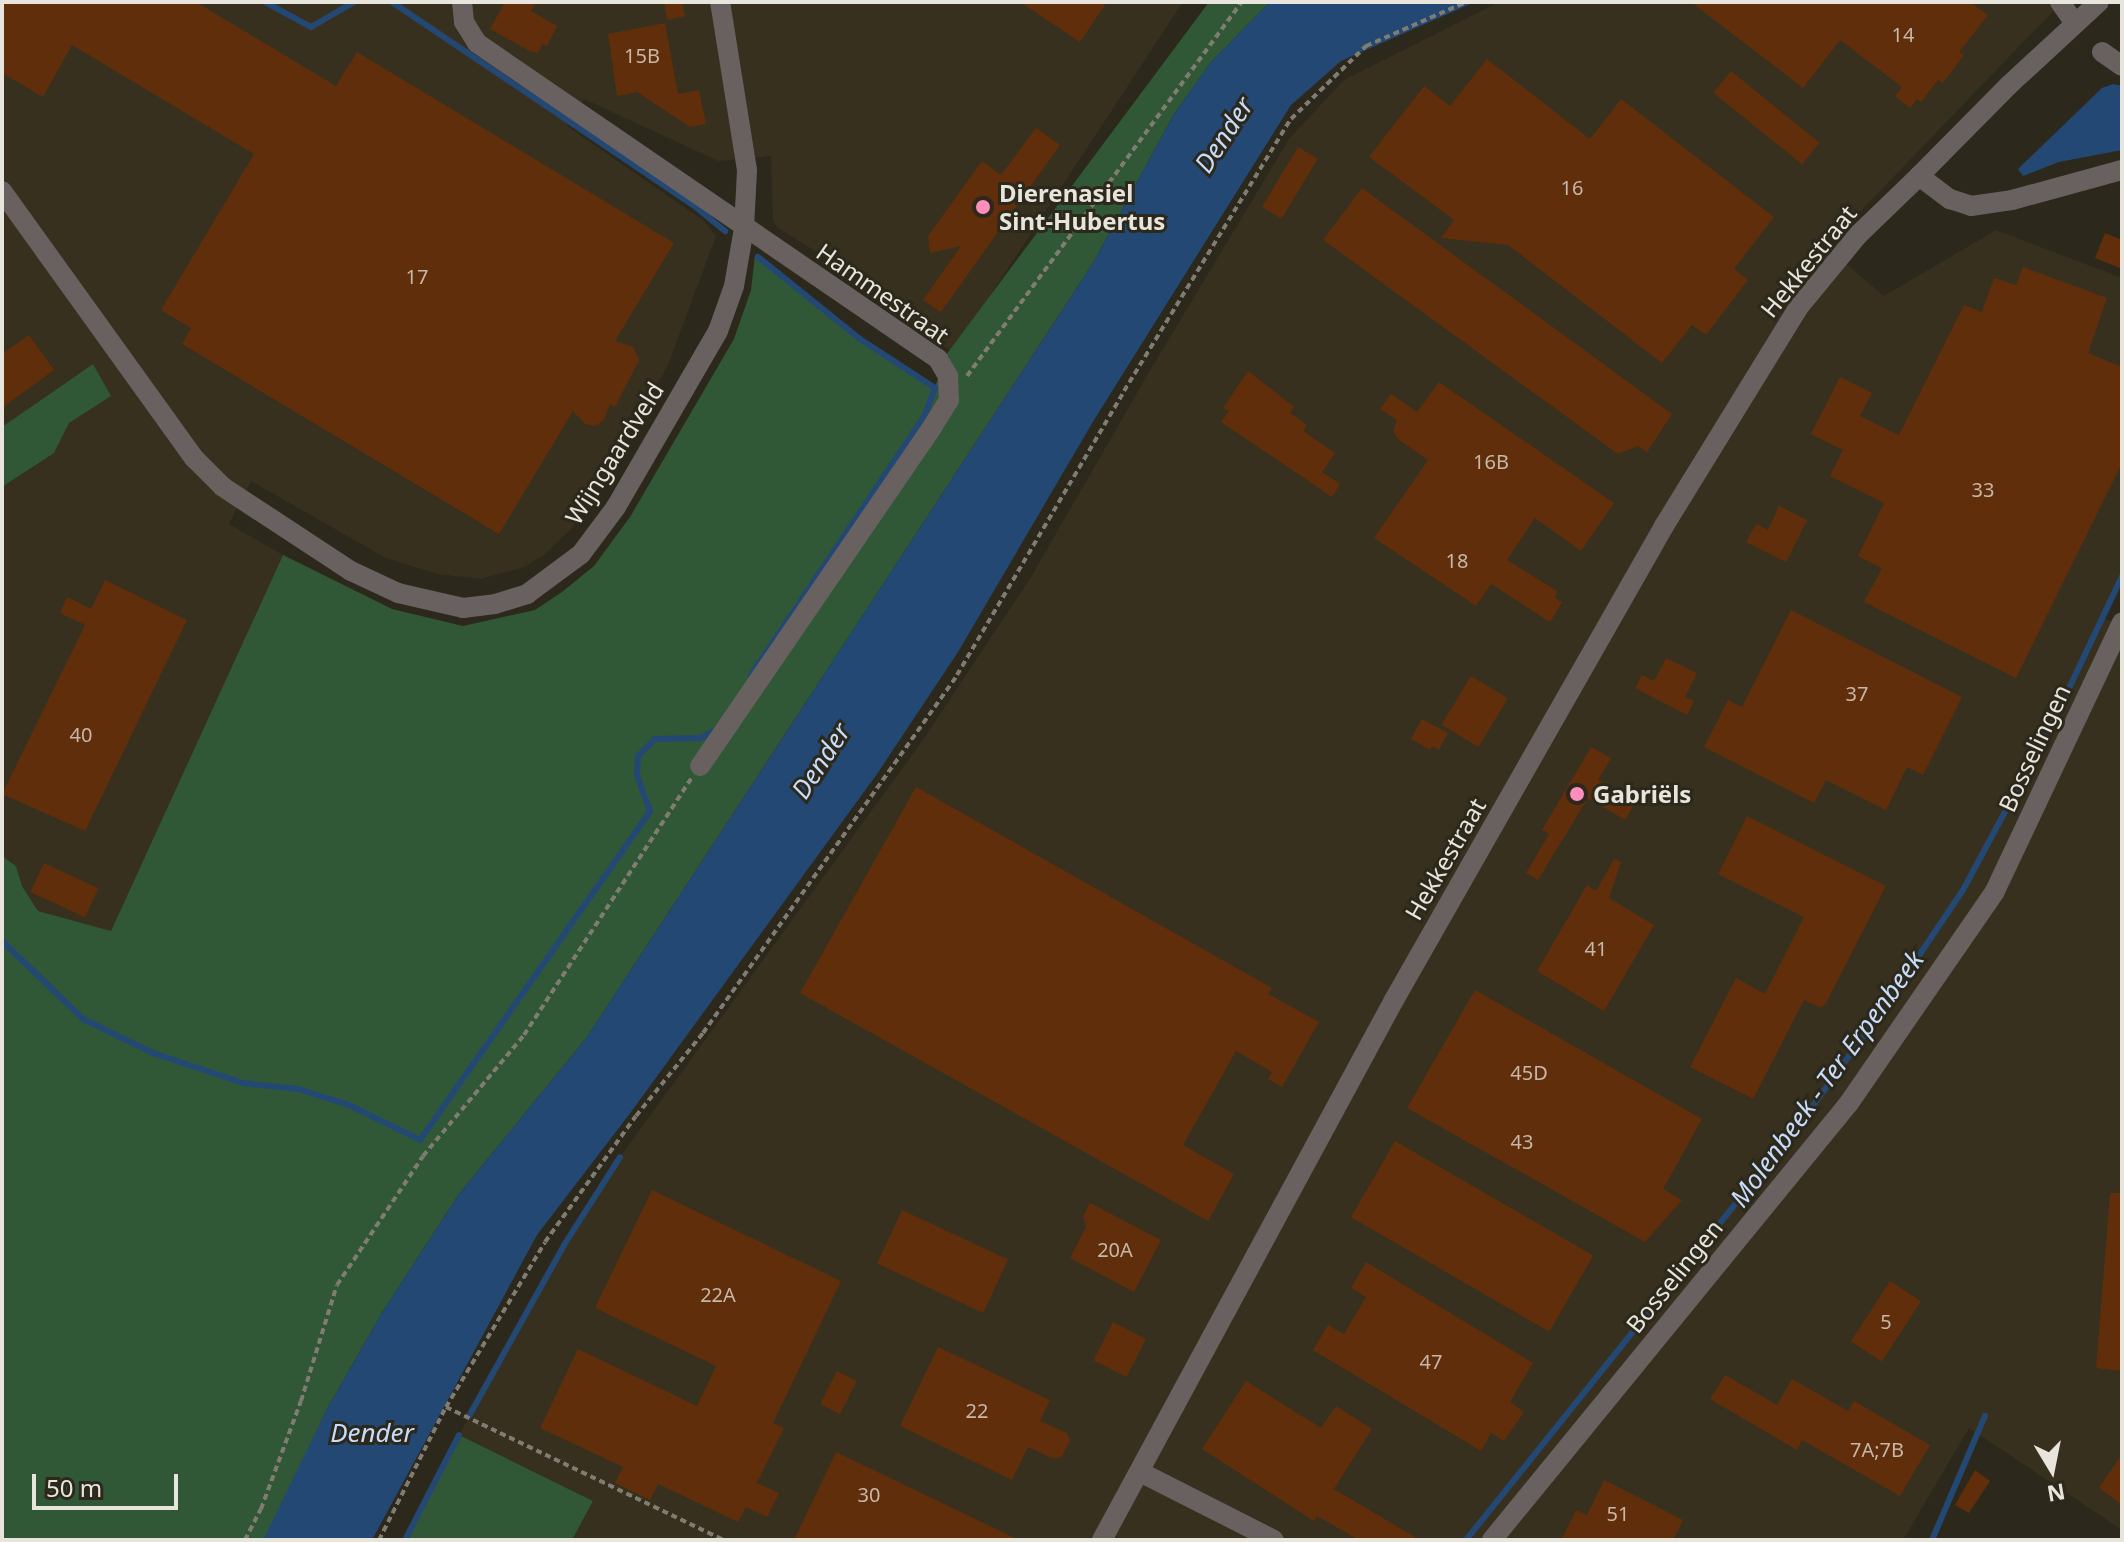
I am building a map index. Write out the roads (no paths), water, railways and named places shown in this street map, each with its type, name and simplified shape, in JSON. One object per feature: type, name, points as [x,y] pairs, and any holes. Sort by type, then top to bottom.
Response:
[{"type":"street","name":"Hammestraat","points":[[462,2],[464,22],[477,43],[938,359],[948,376],[949,400],[700,766]]},
{"type":"street","name":"Wijngaardveld","points":[[2,191],[194,458],[223,487],[351,571],[398,593],[463,608],[527,594],[581,554],[597,533],[718,331],[734,286],[744,228],[747,170],[720,2]]},
{"type":"street","points":[[2060,2],[2085,10]]},
{"type":"street","name":"Hekkestraat","points":[[1102,1540],[1394,1000],[1664,526],[1798,308],[1858,235],[2085,10]]},
{"type":"street","points":[[2102,52],[2122,66]]},
{"type":"street","points":[[1919,176],[1950,199],[1971,206],[2012,200],[2122,170]]},
{"type":"street","name":"Bosselingen","points":[[1492,1540],[1849,1103],[1995,891],[2122,622]]},
{"type":"street","points":[[1140,1472],[1274,1540]]},
{"type":"water","name":"Dender","points":[[1270,2],[1475,2],[1341,61],[1291,105],[1094,420],[958,652],[877,774],[631,1112],[537,1235],[372,1540],[263,1540],[327,1409],[383,1311],[459,1194],[587,1037],[1093,263],[1174,114],[1211,62]]},
{"type":"water","points":[[2113,84],[2122,86],[2122,150],[2059,162],[2023,176],[2018,169],[2102,88]]},
{"type":"waterway","points":[[265,2],[311,27],[354,2]]},
{"type":"waterway","points":[[392,2],[692,204],[725,231]]},
{"type":"waterway","points":[[751,675],[925,415],[935,388],[860,339],[758,257]]},
{"type":"waterway","name":"Molenbeek - Ter Erpenbeek","points":[[1466,1540],[1801,1122],[1881,1012],[1963,890],[2054,720],[2122,576]]},
{"type":"waterway","points":[[2,941],[83,1019],[153,1053],[243,1083],[298,1089],[349,1105],[420,1140],[650,811],[637,775],[638,756],[655,739],[701,738],[714,731]]},
{"type":"waterway","points":[[469,1416],[564,1245],[620,1157]]},
{"type":"waterway","points":[[1932,1540],[1985,1416]]},
{"type":"waterway","points":[[405,1540],[459,1435]]},
{"type":"place","name":"Dierenasiel Sint-Hubertus","points":[[983,207]]},
{"type":"place","name":"Gabriëls","points":[[1577,794]]}]
